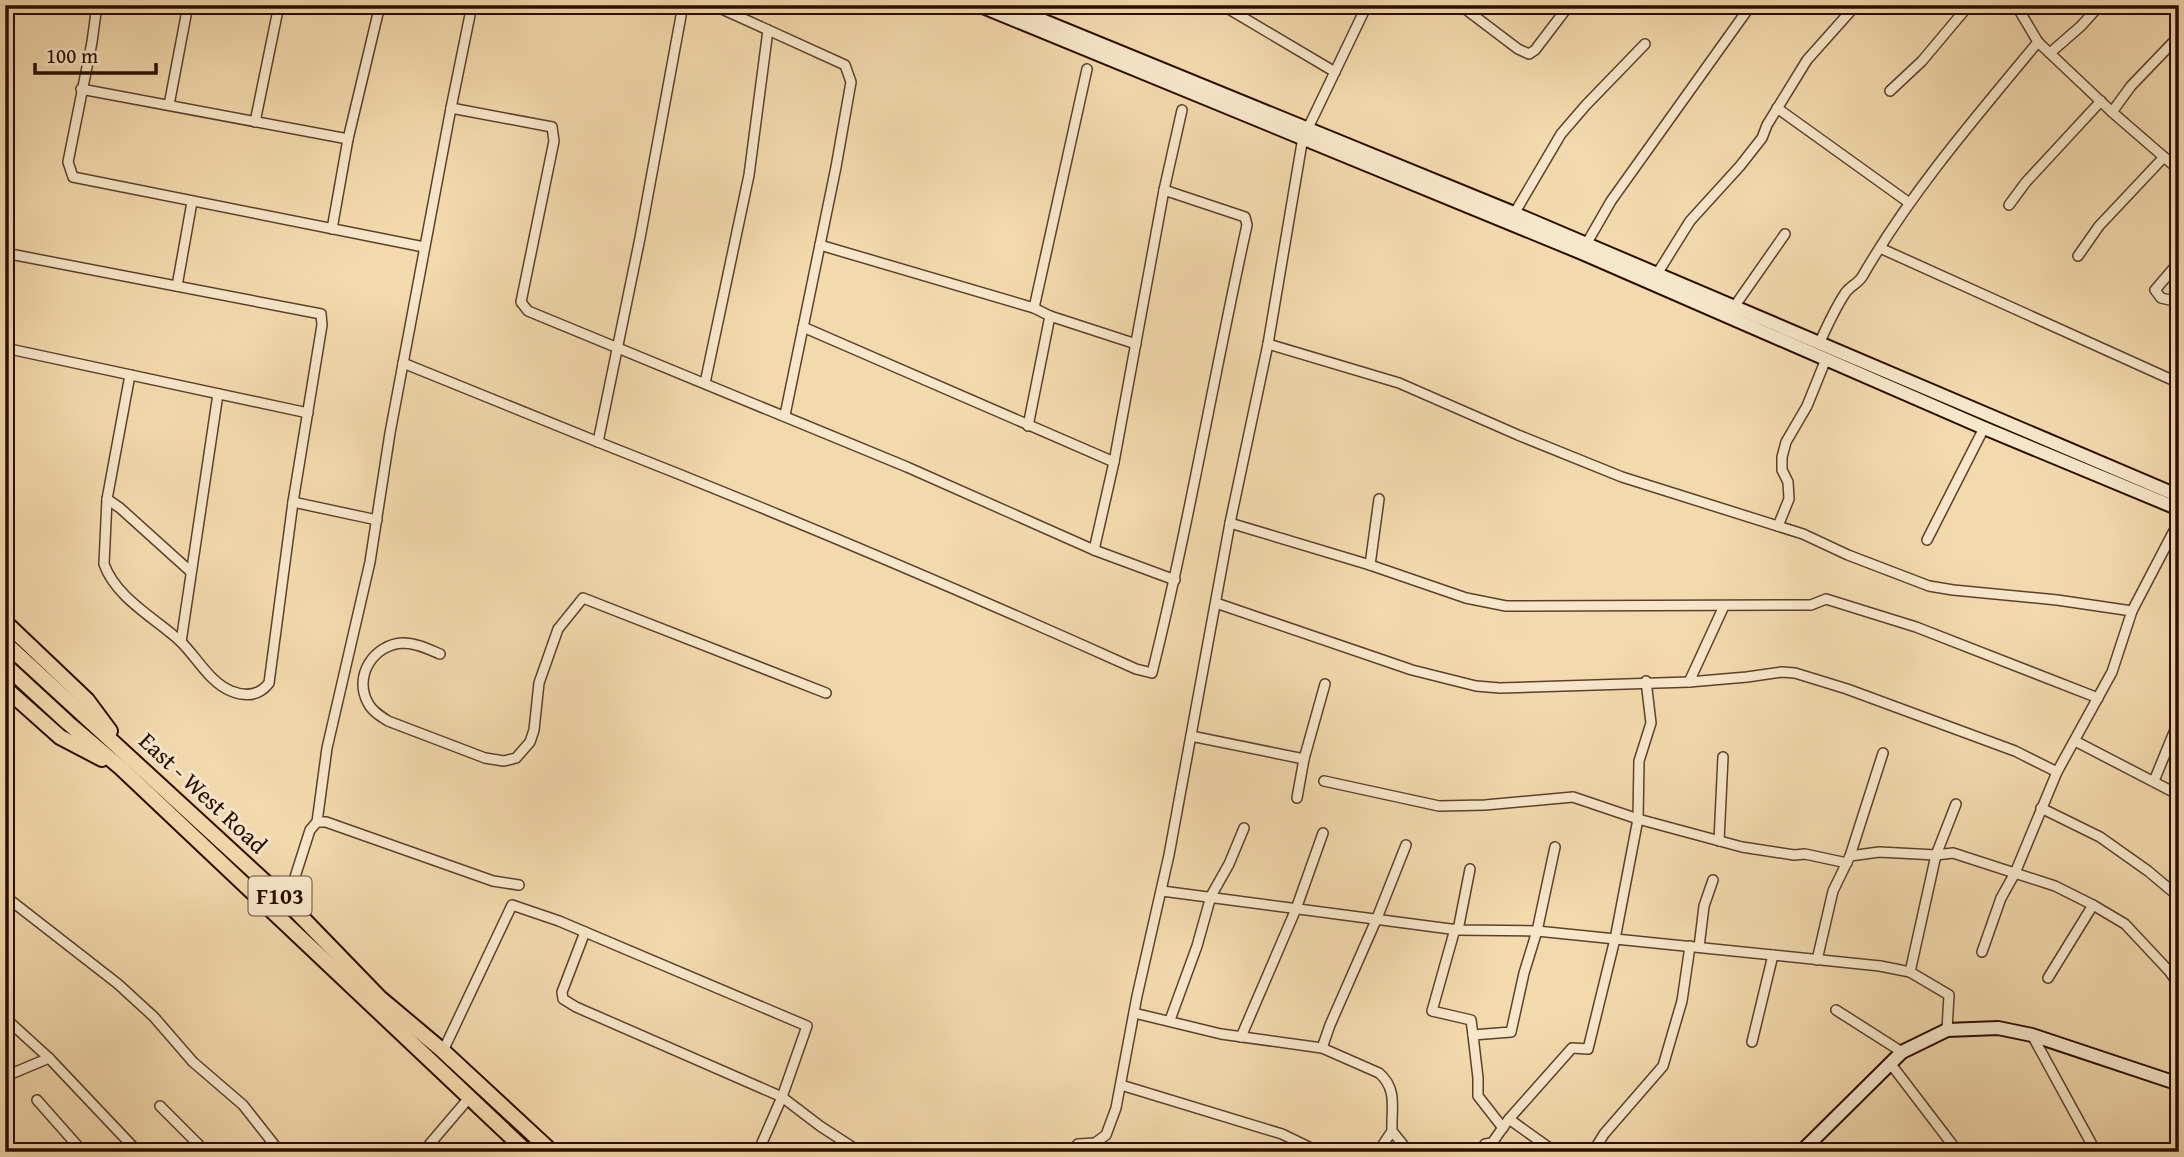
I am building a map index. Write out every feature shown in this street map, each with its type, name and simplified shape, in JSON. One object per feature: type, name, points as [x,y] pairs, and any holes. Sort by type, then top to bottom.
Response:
[{"type":"main road","points":[[978,5],[1514,214],[1826,359],[2179,509]]},
{"type":"main road","points":[[1005,5],[1584,248],[1657,274],[2179,496]]},
{"type":"main road","points":[[5,622],[87,700],[126,752]]},
{"type":"main road","name":"East - West Road","points":[[5,643],[287,902],[380,998],[443,1051],[552,1152]]},
{"type":"main road","name":"East - West Road","points":[[5,665],[121,768],[527,1152]]},
{"type":"main road","points":[[5,688],[60,737],[121,768]]},
{"type":"main road","points":[[1801,1152],[1902,1052],[1947,1030],[1998,1028],[2032,1035],[2179,1084]]},
{"type":"street","points":[[97,5],[68,162],[73,177],[424,247]]},
{"type":"street","points":[[169,105],[188,5]]},
{"type":"street","points":[[256,122],[279,5]]},
{"type":"street","points":[[332,229],[348,139],[380,5]]},
{"type":"street","points":[[287,902],[310,830],[317,822],[327,748],[370,562],[424,247],[472,5]]},
{"type":"street","points":[[598,442],[682,5]]},
{"type":"street","points":[[713,5],[845,65],[851,82],[785,415]]},
{"type":"street","points":[[1222,5],[1335,72]]},
{"type":"street","points":[[1070,1152],[1078,1144],[1095,1143],[1106,1135],[1112,1125],[1162,891],[1306,133],[1367,5]]},
{"type":"street","points":[[1584,248],[1611,201],[1751,5]]},
{"type":"street","points":[[1657,274],[1690,221],[1762,138],[1807,60],[1856,5]]},
{"type":"street","points":[[1890,91],[1922,61],[1969,5]]},
{"type":"street","points":[[2016,5],[2038,41],[2112,112],[2177,166]]},
{"type":"street","points":[[2050,53],[2100,5]]},
{"type":"street","points":[[1464,6],[1518,49],[1529,54],[1567,8]]},
{"type":"street","points":[[705,383],[749,175],[768,30]]},
{"type":"street","points":[[2112,112],[2131,86],[2179,36]]},
{"type":"street","points":[[1819,344],[1842,298],[1859,280],[1908,202],[2038,41]]},
{"type":"street","points":[[1514,214],[1560,134],[1645,44]]},
{"type":"street","points":[[1034,308],[1087,69]]},
{"type":"street","points":[[81,89],[348,139]]},
{"type":"street","points":[[2009,205],[2026,182],[2101,102]]},
{"type":"street","points":[[451,108],[552,127],[554,141],[521,302],[528,311],[785,415],[1094,550],[1175,580]]},
{"type":"street","points":[[1777,108],[1908,202]]},
{"type":"street","points":[[1094,550],[1114,462],[1164,190],[1182,110]]},
{"type":"street","points":[[2078,256],[2099,226],[2164,157]]},
{"type":"street","points":[[403,363],[732,494],[1136,669],[1152,673],[1175,580],[1247,225],[1245,217],[1164,190]]},
{"type":"street","points":[[177,286],[192,202]]},
{"type":"street","points":[[1734,307],[1785,234]]},
{"type":"street","points":[[820,245],[1034,308],[1050,316],[1136,344]]},
{"type":"street","points":[[1880,248],[2179,383]]},
{"type":"street","points":[[5,253],[321,314],[322,326],[293,502],[269,683],[263,691],[249,696],[229,691],[181,642],[129,599],[107,572],[104,564],[107,499],[130,375]]},
{"type":"street","points":[[2179,262],[2155,290],[2161,298],[2179,302]]},
{"type":"street","points":[[1028,426],[1050,316]]},
{"type":"street","points":[[803,327],[1114,462]]},
{"type":"street","points":[[1268,344],[1399,383],[1622,477],[1803,534],[1848,555],[1929,586],[2132,611]]},
{"type":"street","points":[[5,348],[308,413]]},
{"type":"street","points":[[1778,526],[1789,499],[1788,482],[1782,470],[1786,442],[1807,406],[1826,359]]},
{"type":"street","points":[[181,642],[218,394]]},
{"type":"street","points":[[1927,540],[1984,428]]},
{"type":"street","points":[[107,499],[191,572]]},
{"type":"street","points":[[1370,565],[1379,499]]},
{"type":"street","points":[[293,502],[377,520]]},
{"type":"street","points":[[1982,952],[2001,898],[2015,873],[2057,772],[2112,672],[2132,611],[2179,522]]},
{"type":"street","points":[[1230,523],[1370,565],[1466,598],[1506,606],[1811,605],[1826,599],[1916,626],[2098,698]]},
{"type":"street","points":[[440,654],[405,643],[391,645],[378,652],[369,662],[364,675],[363,689],[368,702],[376,714],[388,721],[485,758],[504,761],[516,758],[530,742],[544,666],[558,629],[583,598],[826,693]]},
{"type":"street","points":[[1216,603],[1412,670],[1476,686],[1500,688],[1689,681],[1747,677],[1782,671],[1795,673],[1856,692],[2015,751],[2057,772]]},
{"type":"street","points":[[1689,681],[1724,606]]},
{"type":"street","points":[[1479,1152],[1485,1144],[1494,1147],[1509,1119],[1572,1048],[1588,1049],[1615,939],[1638,819],[1639,761],[1651,723],[1646,681]]},
{"type":"street","points":[[1297,798],[1304,760],[1325,684]]},
{"type":"street","points":[[2154,781],[2179,720]]},
{"type":"street","points":[[1191,736],[1304,760]]},
{"type":"street","points":[[2075,741],[2179,795]]},
{"type":"street","points":[[1817,960],[1833,891],[1849,859],[1883,753]]},
{"type":"street","points":[[1719,841],[1723,757]]},
{"type":"street","points":[[1324,781],[1439,806],[1573,797],[1638,819],[1767,852],[1849,859],[1879,852],[1936,855],[1953,853],[2055,886],[2093,905],[2125,924],[2179,985]]},
{"type":"street","points":[[1910,972],[1936,855],[1956,804]]},
{"type":"street","points":[[2042,808],[2100,837],[2179,897]]},
{"type":"street","points":[[317,822],[326,822],[493,881],[519,885]]},
{"type":"street","points":[[1170,1020],[1197,946],[1211,896],[1229,864],[1244,828]]},
{"type":"street","points":[[1241,1037],[1296,909],[1323,833]]},
{"type":"street","points":[[1322,1048],[1329,1025],[1406,845]]},
{"type":"street","points":[[1473,1035],[1511,1032],[1555,846]]},
{"type":"street","points":[[1470,869],[1457,929],[1432,1011],[1471,1020],[1478,1096],[1503,1128]]},
{"type":"street","points":[[1593,1152],[1604,1134],[1662,1066],[1713,880]]},
{"type":"street","points":[[1162,891],[1457,929],[1537,931],[1910,972],[1949,995],[1947,1030]]},
{"type":"street","points":[[5,897],[118,984],[154,1017],[193,1062],[243,1105],[280,1152]]},
{"type":"street","points":[[443,1051],[512,905],[585,932],[807,1026],[782,1097],[758,1152]]},
{"type":"street","points":[[2048,978],[2093,905]]},
{"type":"street","points":[[585,932],[562,992],[563,999],[782,1097],[860,1152]]},
{"type":"street","points":[[1752,1042],[1773,955]]},
{"type":"street","points":[[1836,1010],[1902,1052]]},
{"type":"street","points":[[1134,1013],[1241,1037],[1322,1048],[1379,1073],[1385,1078],[1393,1096],[1392,1131],[1378,1152]]},
{"type":"street","points":[[5,1018],[49,1058],[138,1152]]},
{"type":"street","points":[[2032,1035],[2096,1152]]},
{"type":"street","points":[[5,1072],[11,1074],[49,1058]]},
{"type":"street","points":[[1889,1063],[1958,1152]]},
{"type":"street","points":[[1121,1085],[1282,1135],[1319,1152]]},
{"type":"street","points":[[423,1152],[469,1098]]},
{"type":"street","points":[[37,1100],[83,1152]]},
{"type":"street","points":[[160,1106],[206,1152]]},
{"type":"street","points":[[1509,1119],[1556,1152]]},
{"type":"street","points":[[1392,1131],[1409,1152]]},
{"type":"street","points":[[1095,1143],[1106,1152]]},
{"type":"street","points":[[2166,1152],[2179,1147]]}]
